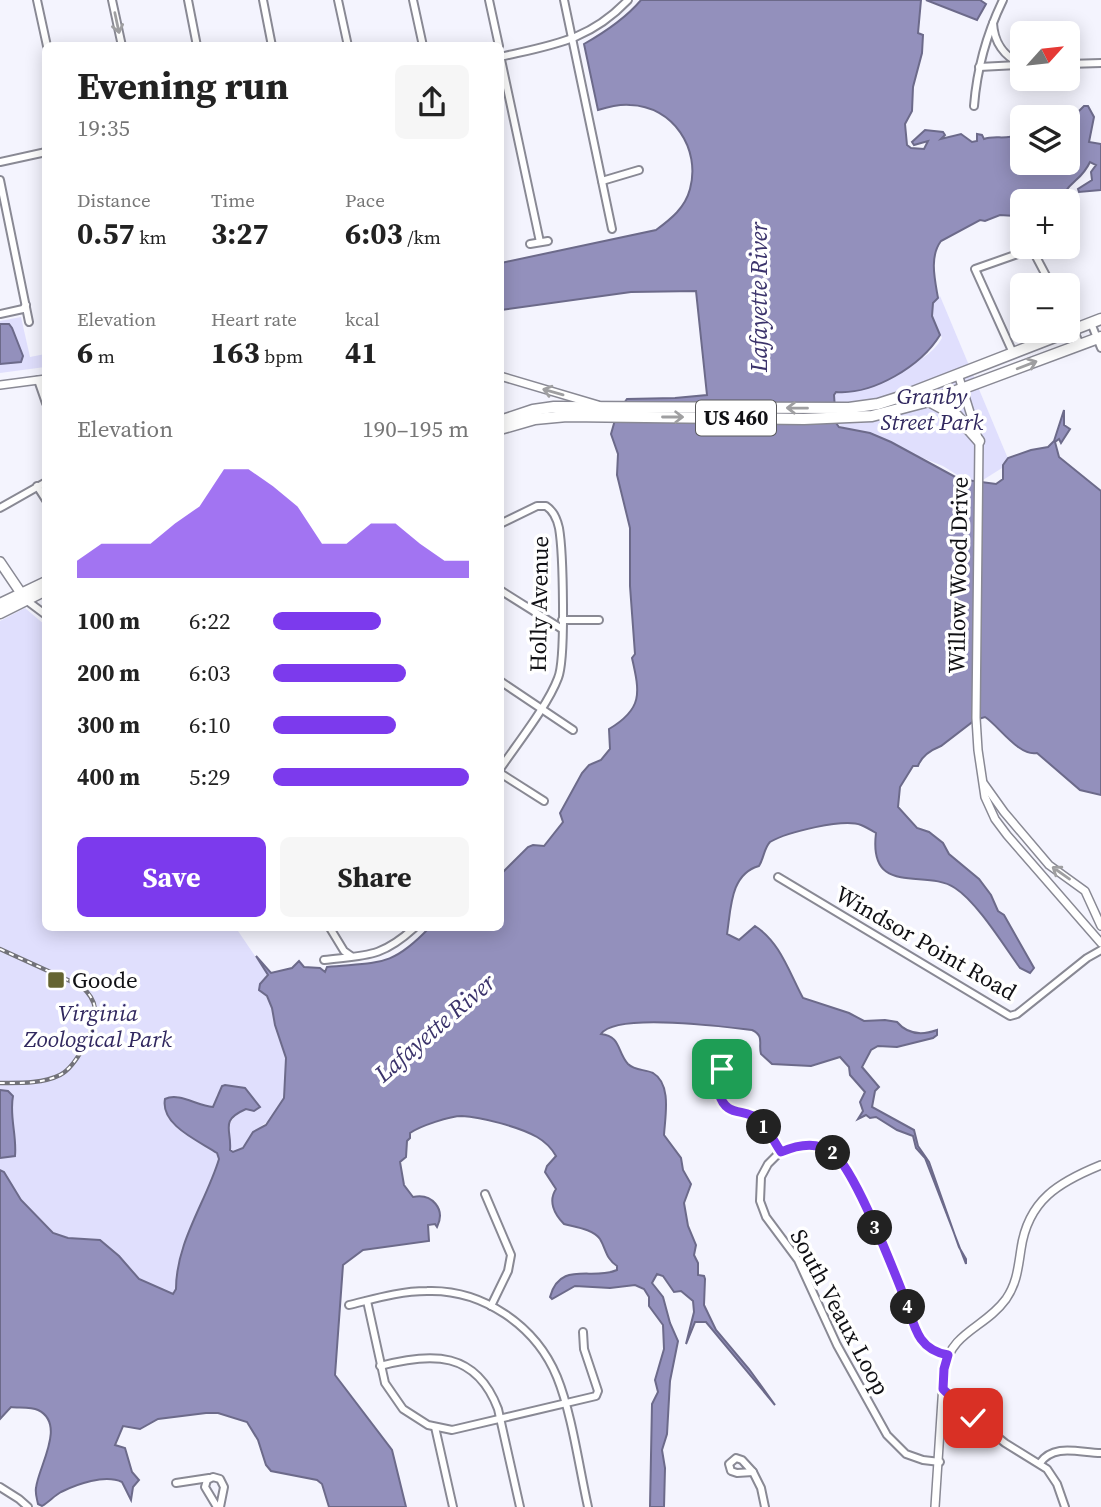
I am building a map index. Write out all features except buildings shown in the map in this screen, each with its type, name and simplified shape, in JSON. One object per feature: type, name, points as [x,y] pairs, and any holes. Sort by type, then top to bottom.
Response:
[{"type":"main road","name":"US 460","points":[[1080,328],[1096,321]]},
{"type":"main road","name":"US 460","points":[[504,420],[543,408],[804,419],[865,411],[929,401],[1080,345],[1100,341]]},
{"type":"main road","name":"US 460","points":[[865,411],[1041,343]]},
{"type":"main road","points":[[929,401],[957,416],[979,441]]},
{"type":"main road","name":"US 460","points":[[504,428],[535,419],[605,412]]},
{"type":"main road","points":[[0,562],[23,597]]},
{"type":"main road","points":[[0,613],[42,585]]},
{"type":"main road","points":[[0,604],[42,591]]},
{"type":"street","points":[[37,0],[46,42]]},
{"type":"street","points":[[112,0],[121,42]]},
{"type":"street","points":[[188,0],[196,42]]},
{"type":"street","points":[[263,0],[271,42]]},
{"type":"street","points":[[338,0],[347,42]]},
{"type":"street","points":[[413,0],[422,42]]},
{"type":"street","points":[[489,0],[498,42]]},
{"type":"street","points":[[564,0],[612,229]]},
{"type":"street","points":[[504,55],[572,40],[608,18],[628,0]]},
{"type":"street","points":[[974,106],[978,67],[993,21],[1004,1]]},
{"type":"street","points":[[993,21],[998,44],[1010,59]]},
{"type":"street","points":[[1080,64],[1101,63]]},
{"type":"street","points":[[978,67],[1010,66]]},
{"type":"street","points":[[504,70],[540,242]]},
{"type":"street","points":[[0,162],[42,153]]},
{"type":"street","points":[[602,181],[639,170]]},
{"type":"street","points":[[0,180],[29,322]]},
{"type":"street","points":[[530,244],[548,241]]},
{"type":"street","points":[[1013,353],[975,269],[1030,248],[1034,250],[1045,273]]},
{"type":"street","points":[[0,314],[23,309],[26,305]]},
{"type":"street","points":[[1096,321],[1100,341]]},
{"type":"street","name":"Willow Wood Drive","points":[[958,374],[979,441],[977,735],[982,780],[989,807],[1002,828],[1101,943]]},
{"type":"street","points":[[504,377],[605,412]]},
{"type":"street","points":[[0,385],[42,380]]},
{"type":"street","points":[[0,508],[42,484]]},
{"type":"street","points":[[37,486],[42,494]]},
{"type":"street","name":"Holly Avenue","points":[[504,522],[537,506],[550,508],[555,516],[560,541],[562,620],[559,675],[504,765]]},
{"type":"street","points":[[504,593],[562,629]]},
{"type":"street","points":[[23,597],[42,612]]},
{"type":"street","points":[[562,620],[599,621]]},
{"type":"street","points":[[504,684],[573,730]]},
{"type":"street","points":[[504,774],[544,801]]},
{"type":"street","name":"Willow Wood Drive","points":[[982,780],[1004,812],[1049,865],[1085,891],[1101,926]]},
{"type":"street","name":"Windsor Point Road","points":[[778,877],[1005,1014],[1017,1014],[1087,958],[1101,950]]},
{"type":"street","points":[[332,931],[344,951],[352,957]]},
{"type":"street","points":[[324,960],[365,957],[383,951],[410,931]]},
{"type":"street","points":[[719,1093],[728,1108],[758,1118],[781,1152],[795,1147],[818,1146],[832,1152],[843,1163],[878,1232],[918,1334],[933,1350],[948,1355]]},
{"type":"street","name":"South Veaux Loop","points":[[781,1152],[768,1164],[761,1177],[760,1201],[766,1217],[798,1260],[837,1345],[887,1436],[906,1454],[940,1462]]},
{"type":"street","points":[[935,1507],[944,1369],[948,1355],[958,1340],[994,1313],[1009,1295],[1019,1269],[1023,1237],[1037,1207],[1062,1182],[1101,1167]]},
{"type":"street","points":[[485,1194],[511,1255],[508,1271],[491,1306]]},
{"type":"street","points":[[349,1305],[411,1292],[440,1291],[491,1306],[516,1321],[536,1342],[557,1378],[588,1507]]},
{"type":"street","points":[[367,1301],[385,1383],[398,1403],[411,1415],[435,1427],[452,1430],[598,1395],[584,1349],[583,1332]]},
{"type":"street","points":[[380,1366],[429,1357],[456,1362],[474,1372],[488,1388],[501,1419],[520,1507]]},
{"type":"street","points":[[943,1389],[973,1418],[1019,1453],[1040,1463],[1052,1476],[1065,1507]]},
{"type":"street","points":[[940,1433],[957,1422],[973,1418]]},
{"type":"street","points":[[435,1427],[453,1507]]},
{"type":"street","points":[[1040,1463],[1047,1455],[1057,1451],[1101,1453]]},
{"type":"street","points":[[753,1472],[761,1488],[765,1506]]},
{"type":"street","points":[[176,1483],[217,1477],[224,1485],[219,1507]]},
{"type":"street","points":[[210,1478],[205,1483],[205,1490],[219,1507]]},
{"type":"street","points":[[0,1487],[27,1507]]},
{"type":"green space","name":"Granby Street Park","points":[[940,296],[1009,461],[983,480],[967,481],[943,466],[829,419],[834,388],[894,372],[923,358],[934,349],[942,338],[933,317],[933,304]]},
{"type":"green space","points":[[21,317],[30,357],[42,355],[42,367],[0,373],[0,321]]},
{"type":"green space","name":"Virginia Zoological Park","points":[[25,608],[42,622],[42,931],[238,931],[268,975],[260,984],[272,1008],[286,1058],[284,1098],[271,1119],[253,1132],[243,1148],[230,1152],[229,1126],[235,1117],[247,1109],[217,1094],[214,1107],[202,1106],[177,1096],[178,1128],[217,1153],[219,1159],[186,1239],[177,1272],[176,1289],[172,1294],[139,1279],[98,1239],[68,1238],[53,1233],[21,1200],[0,1170],[0,621]]},
{"type":"water","name":"Lafayette River","points":[[641,0],[921,0],[918,33],[923,35],[922,53],[913,87],[912,111],[905,124],[907,145],[911,148],[924,149],[928,141],[914,145],[912,142],[925,130],[943,132],[945,135],[941,139],[961,134],[972,142],[977,141],[977,134],[984,139],[1010,137],[1010,175],[1080,175],[1080,110],[1088,106],[1094,117],[1089,142],[1101,144],[1101,190],[1080,192],[1078,189],[1092,180],[1091,172],[1096,165],[1090,162],[1084,172],[1068,189],[1010,189],[1010,216],[980,220],[941,241],[934,261],[938,298],[933,303],[932,316],[940,335],[921,357],[895,376],[865,389],[836,392],[834,395],[836,423],[839,427],[870,433],[891,442],[959,479],[996,484],[1003,479],[1003,465],[1008,458],[1048,447],[1054,441],[1064,410],[1064,425],[1070,429],[1061,443],[1059,439],[1055,442],[1059,457],[1101,491],[1101,795],[1080,790],[1037,753],[1030,753],[1016,745],[985,717],[975,720],[927,754],[918,766],[913,766],[900,787],[898,807],[917,828],[929,832],[943,843],[949,854],[979,879],[991,895],[998,911],[1004,915],[1034,968],[1030,973],[1020,968],[981,914],[955,888],[943,883],[890,874],[881,866],[876,853],[876,833],[853,823],[816,827],[770,842],[759,866],[749,870],[737,884],[727,934],[739,940],[755,926],[764,933],[783,958],[803,998],[849,1013],[864,1021],[897,1022],[916,1033],[937,1030],[937,1035],[933,1038],[897,1047],[878,1046],[871,1050],[862,1067],[879,1087],[875,1091],[872,1107],[914,1130],[918,1146],[929,1162],[955,1234],[925,1158],[916,1148],[913,1136],[876,1117],[870,1118],[866,1115],[858,1119],[863,1111],[860,1102],[865,1092],[850,1075],[849,1067],[840,1057],[811,1066],[772,1064],[761,1054],[760,1038],[752,1030],[649,1022],[611,1027],[601,1034],[615,1041],[628,1064],[653,1073],[663,1085],[666,1101],[664,1135],[681,1158],[683,1170],[691,1184],[684,1203],[688,1226],[696,1245],[694,1255],[698,1263],[698,1275],[704,1276],[705,1279],[704,1305],[716,1330],[775,1405],[706,1322],[695,1322],[686,1344],[694,1312],[693,1301],[681,1291],[674,1292],[663,1276],[657,1274],[652,1283],[663,1297],[678,1341],[670,1381],[667,1434],[662,1450],[665,1468],[664,1507],[650,1507],[652,1404],[658,1392],[655,1380],[664,1349],[663,1325],[649,1306],[649,1297],[644,1289],[635,1285],[610,1288],[575,1286],[552,1299],[550,1297],[561,1279],[569,1275],[607,1273],[617,1270],[617,1266],[608,1257],[597,1236],[564,1224],[557,1216],[552,1203],[556,1189],[545,1172],[556,1156],[548,1145],[521,1130],[490,1120],[462,1116],[435,1122],[410,1133],[406,1157],[400,1162],[404,1185],[413,1197],[426,1197],[431,1200],[440,1214],[437,1227],[435,1224],[428,1225],[429,1241],[363,1250],[343,1265],[335,1375],[392,1450],[406,1507],[329,1507],[322,1484],[317,1480],[271,1471],[247,1422],[218,1413],[158,1419],[140,1429],[123,1426],[115,1445],[125,1448],[132,1472],[139,1480],[133,1487],[131,1500],[122,1482],[108,1479],[83,1483],[68,1489],[42,1506],[38,1504],[36,1490],[49,1446],[50,1425],[46,1417],[35,1409],[11,1407],[0,1419],[0,1170],[4,1172],[21,1200],[53,1233],[68,1238],[100,1240],[119,1256],[139,1279],[173,1294],[186,1239],[219,1159],[217,1153],[182,1131],[168,1117],[165,1099],[182,1098],[213,1107],[222,1086],[245,1088],[260,1107],[254,1111],[246,1109],[232,1118],[229,1126],[230,1150],[233,1152],[243,1148],[253,1132],[266,1125],[284,1098],[286,1058],[272,1008],[267,996],[259,990],[260,984],[268,975],[256,956],[271,973],[292,968],[299,961],[304,967],[320,968],[325,972],[327,967],[372,963],[393,957],[426,931],[504,931],[504,871],[528,847],[544,846],[563,822],[560,813],[582,773],[589,765],[601,760],[610,749],[609,729],[620,722],[633,707],[637,681],[632,658],[635,654],[630,586],[630,528],[617,475],[618,454],[611,434],[617,413],[627,399],[707,395],[696,291],[631,292],[504,310],[504,262],[656,230],[685,202],[690,189],[691,159],[687,145],[671,121],[645,107],[622,105],[598,110],[584,44],[614,25]]},
{"type":"water","points":[[926,0],[980,0],[986,4],[977,20]]},
{"type":"water","points":[[0,324],[9,324],[12,328],[23,356],[21,362],[0,364]]},
{"type":"water","points":[[0,1090],[8,1091],[13,1096],[15,1156],[0,1158]]},
{"type":"railway","points":[[0,949],[81,986],[90,996],[95,1009],[89,1036],[66,1071],[53,1078],[38,1081],[0,1083]]},
{"type":"place","name":"Goode","points":[[56,980]]},
{"type":"route","points":[[722,1069],[724,1075],[719,1097],[733,1111],[758,1118],[781,1152],[804,1145],[818,1146],[832,1152],[843,1163],[878,1232],[918,1334],[933,1350],[948,1355],[943,1389],[973,1418]]}]
